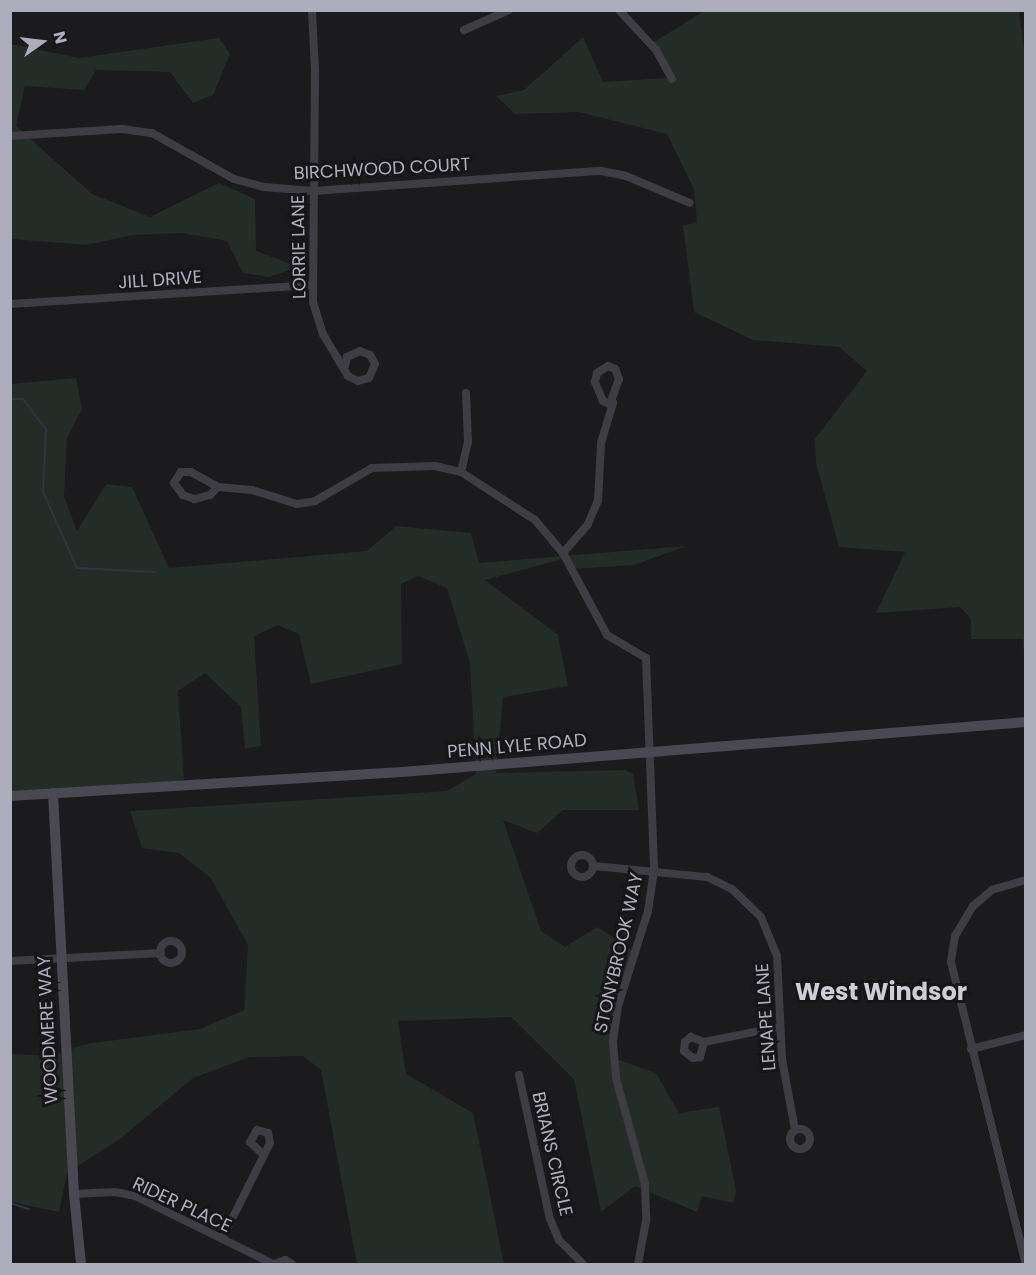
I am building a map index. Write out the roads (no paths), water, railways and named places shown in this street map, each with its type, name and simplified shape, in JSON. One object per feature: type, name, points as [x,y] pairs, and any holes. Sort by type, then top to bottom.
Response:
[{"type":"street","name":"LORRIE LANE","points":[[312,10],[315,71],[312,285],[323,334],[352,380],[363,381],[372,375],[375,364],[370,355],[360,351],[347,357],[345,366]]},
{"type":"street","points":[[464,30],[509,10]]},
{"type":"street","points":[[619,10],[656,50],[672,78]]},
{"type":"street","name":"BIRCHWOOD COURT","points":[[10,136],[135,130],[166,138],[234,179],[264,187],[313,191],[602,171],[626,176],[690,203]]},
{"type":"street","name":"JILL DRIVE","points":[[10,304],[312,285]]},
{"type":"street","points":[[218,487],[210,495],[195,499],[176,490],[175,479],[186,471],[218,487],[252,490],[297,504],[315,501],[372,468],[435,466],[461,472],[519,507],[563,553],[581,535],[596,507],[601,443],[613,403],[619,379],[608,366],[597,373],[595,382],[603,401],[613,403]]},
{"type":"street","points":[[461,472],[468,442],[466,393]]},
{"type":"street","name":"STONYBROOK WAY","points":[[563,553],[607,635],[646,658],[654,870],[648,911],[618,1006],[613,1042],[616,1078],[645,1184],[646,1221],[638,1264]]},
{"type":"street","name":"PENN LYLE ROAD","points":[[10,796],[402,772],[1026,722]]},
{"type":"street","name":"WOODMERE WAY","points":[[53,793],[74,1194],[81,1264]]},
{"type":"street","name":"LENAPE LANE","points":[[594,866],[654,870],[707,877],[732,889],[753,907],[767,928],[777,956],[779,1027],[795,1130]]},
{"type":"street","points":[[1026,880],[1004,885],[982,897],[965,915],[955,936],[952,974],[1026,1264]]},
{"type":"street","points":[[10,961],[161,953]]},
{"type":"street","points":[[704,1042],[779,1027]]},
{"type":"street","points":[[971,1049],[1026,1035]]},
{"type":"street","name":"BRIANS CIRCLE","points":[[519,1075],[550,1220],[559,1240],[583,1264]]},
{"type":"street","points":[[222,1239],[264,1155]]},
{"type":"street","name":"RIDER PLACE","points":[[74,1194],[115,1192],[135,1196],[273,1264],[285,1260],[291,1264]]},
{"type":"waterway","points":[[10,399],[23,399],[46,429],[43,492],[77,568],[155,572]]},
{"type":"waterway","points":[[10,1203],[29,1209]]},
{"type":"district","name":"West Windsor","points":[[881,992]]}]
